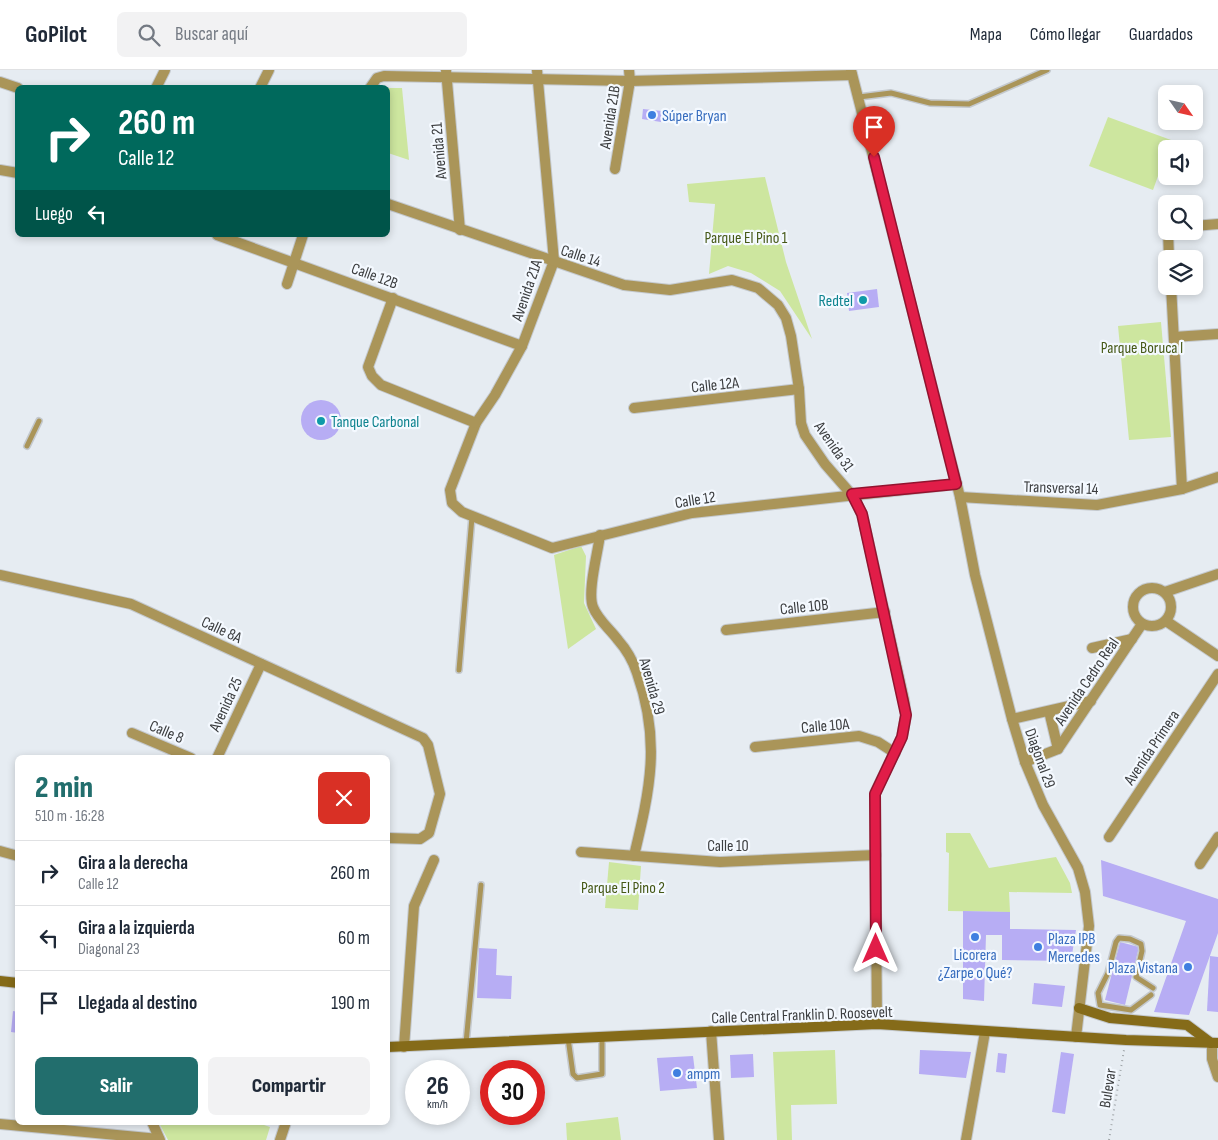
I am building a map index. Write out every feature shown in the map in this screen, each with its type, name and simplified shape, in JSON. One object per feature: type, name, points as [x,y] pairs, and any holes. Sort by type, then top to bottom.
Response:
[{"type":"main road","points":[[0,981],[15,983]]},
{"type":"main road","points":[[1079,1008],[1110,1018],[1187,1026],[1215,1043]]},
{"type":"main road","name":"Calle Central Franklin D. Roosevelt","points":[[390,1047],[877,1024],[1126,1040],[1215,1043]]},
{"type":"street","points":[[158,85],[165,70]]},
{"type":"street","points":[[262,85],[269,70]]},
{"type":"street","name":"Avenida 21B","points":[[615,169],[630,82],[629,70]]},
{"type":"street","points":[[372,85],[377,78],[384,76],[446,74],[538,74],[630,82],[736,75],[852,73]]},
{"type":"street","name":"Diagonal 29","points":[[852,73],[960,497],[975,575],[1024,762],[1043,805],[1078,868],[1085,892],[1089,926],[1076,1037]]},
{"type":"street","name":"Avenida 21","points":[[446,74],[460,230]]},
{"type":"street","name":"Avenida 21A","points":[[452,503],[450,490],[476,423],[495,395],[522,346],[554,261],[538,74]]},
{"type":"street","points":[[0,82],[15,87]]},
{"type":"street","points":[[0,170],[15,172]]},
{"type":"street","name":"Calle 14","points":[[390,205],[624,285],[646,289],[670,290],[732,280],[746,283],[769,296]]},
{"type":"street","points":[[1203,225],[1218,224]]},
{"type":"street","name":"Calle 12B","points":[[223,237],[522,346]]},
{"type":"street","points":[[287,284],[302,237]]},
{"type":"street","points":[[1172,295],[1182,489]]},
{"type":"street","name":"Avenida 31","points":[[769,296],[786,318],[791,336],[799,389],[801,423],[805,435],[825,464],[852,494],[862,514],[885,612],[906,715],[902,737],[879,780],[875,794],[877,1024]]},
{"type":"street","points":[[393,298],[368,367],[372,376],[381,385],[476,423]]},
{"type":"street","points":[[1174,337],[1218,334]]},
{"type":"street","name":"Calle 12A","points":[[634,408],[799,389]]},
{"type":"street","name":"Transversal 14","points":[[960,497],[1097,505],[1182,489],[1218,477]]},
{"type":"street","name":"Calle 12","points":[[452,503],[462,512],[472,517],[552,548],[692,513],[956,484]]},
{"type":"street","name":"Avenida 29","points":[[600,535],[592,606],[599,619],[628,653],[637,672],[650,738],[652,772],[634,856]]},
{"type":"street","points":[[1166,592],[1218,574]]},
{"type":"street","name":"Calle 8A","points":[[0,575],[131,604],[423,738],[428,745],[440,794],[428,833],[420,839],[390,838]]},
{"type":"street","points":[[1154,587],[1166,592],[1169,597],[1171,610],[1166,621],[1154,626],[1142,624],[1134,614],[1133,601],[1136,595],[1147,588],[1154,587]]},
{"type":"street","name":"Calle 10B","points":[[726,630],[885,612]]},
{"type":"street","points":[[1166,621],[1218,656]]},
{"type":"street","name":"Avenida Cedro Real","points":[[1024,762],[1058,749],[1142,624]]},
{"type":"street","points":[[1092,648],[1132,639]]},
{"type":"street","name":"Avenida 25","points":[[218,755],[261,664]]},
{"type":"street","name":"Avenida Primera","points":[[1109,837],[1218,674]]},
{"type":"street","points":[[1012,719],[1091,701]]},
{"type":"street","points":[[1049,711],[1058,749]]},
{"type":"street","name":"Calle 8","points":[[132,733],[184,755]]},
{"type":"street","name":"Calle 10A","points":[[754,746],[859,736],[878,742],[894,753]]},
{"type":"street","points":[[1200,864],[1218,837]]},
{"type":"street","points":[[0,851],[15,855]]},
{"type":"street","name":"Calle 10","points":[[581,852],[720,862],[876,855]]},
{"type":"street","points":[[404,1047],[414,906],[434,860]]},
{"type":"street","points":[[711,1032],[719,1140]]},
{"type":"street","points":[[966,1140],[985,1032]]},
{"type":"street","points":[[1215,1043],[1212,1059],[1218,1077]]},
{"type":"street","points":[[0,1124],[160,1139]]},
{"type":"street","points":[[153,1125],[160,1139]]},
{"type":"street","points":[[280,1140],[285,1125]]},
{"type":"lane","points":[[859,97],[891,93],[930,103],[968,104],[1047,70]]},
{"type":"lane","points":[[28,446],[39,421]]},
{"type":"lane","points":[[459,670],[472,517]]},
{"type":"lane","points":[[466,1043],[481,885]]},
{"type":"lane","points":[[1151,995],[1130,1010],[1100,1005],[1098,993],[1105,979],[1116,942],[1119,938],[1130,939],[1141,944],[1142,951],[1136,977],[1153,988]]},
{"type":"lane","points":[[568,1038],[572,1074],[577,1078],[602,1074],[602,1036]]},
{"type":"path","name":"Bulevar","points":[[1109,1140],[1126,1040]]},
{"type":"green space","points":[[390,88],[402,88],[409,160],[390,154]]},
{"type":"green space","points":[[1108,117],[1171,140],[1158,140],[1158,176],[1153,190],[1089,166]]},
{"type":"green space","name":"Parque El Pino 1","points":[[765,177],[786,262],[812,339],[780,291],[751,273],[728,266],[709,274],[715,204],[689,202],[687,184]]},
{"type":"green space","name":"Parque Boruca I","points":[[1161,322],[1171,437],[1129,440],[1118,326]]},
{"type":"green space","points":[[581,546],[586,556],[584,603],[596,629],[568,649],[554,555]]},
{"type":"green space","points":[[946,833],[970,833],[989,868],[1056,857],[1070,883],[1072,893],[1009,892],[1010,912],[948,911],[949,853],[946,852]]},
{"type":"green space","name":"Parque El Pino 2","points":[[609,862],[641,866],[638,910],[605,908]]},
{"type":"green space","points":[[835,1050],[837,1104],[791,1105],[792,1140],[777,1140],[773,1052]]},
{"type":"green space","points":[[618,1117],[621,1140],[567,1140],[566,1123]]},
{"type":"green space","points":[[160,1125],[264,1125],[270,1127],[266,1140],[168,1140]]},
{"type":"building","name":"Súper Bryan","points":[[643,109],[662,111],[661,122],[642,119]]},
{"type":"building","name":"Redtel","points":[[877,289],[879,307],[849,311],[847,293]]},
{"type":"building","name":"Tanque Carbonal","points":[[321,400],[335,406],[341,420],[335,434],[321,440],[307,434],[301,420],[307,406]]},
{"type":"building","name":"Plaza Vistana","points":[[1101,860],[1218,899],[1218,933],[1189,1015],[1154,1012],[1186,921],[1103,896]]},
{"type":"building","name":"Plaza IPB Mercedes","points":[[963,911],[1010,912],[1010,929],[1076,930],[1071,961],[1002,960],[1002,935],[986,935],[984,1001],[963,999]]},
{"type":"building","name":"Plaza Vistana","points":[[1120,942],[1139,947],[1125,1005],[1105,1000]]},
{"type":"building","points":[[479,948],[497,949],[496,975],[512,976],[511,999],[477,998]]},
{"type":"building","points":[[1210,956],[1218,957],[1218,1012],[1207,1011]]},
{"type":"building","name":"Plaza IPB Mercedes","points":[[1034,983],[1065,986],[1062,1007],[1032,1004]]},
{"type":"building","points":[[13,1011],[15,1011],[15,1033],[11,1032]]},
{"type":"building","points":[[920,1050],[971,1052],[966,1078],[919,1074]]},
{"type":"building","points":[[1061,1052],[1074,1054],[1065,1114],[1052,1112]]},
{"type":"building","points":[[998,1053],[1007,1054],[1005,1073],[996,1072]]},
{"type":"building","points":[[753,1054],[754,1077],[731,1078],[730,1055]]},
{"type":"building","name":"ampm","points":[[693,1056],[697,1088],[660,1091],[657,1058]]},
{"type":"place","name":"Súper Bryan","points":[[652,115]]},
{"type":"place","name":"Redtel","points":[[863,300]]},
{"type":"place","name":"Tanque Carbonal","points":[[321,421]]},
{"type":"place","name":"Licorera ¿Zarpe o Qué?","points":[[975,937]]},
{"type":"place","name":"Plaza IPB Mercedes","points":[[1038,947]]},
{"type":"place","name":"Plaza Vistana","points":[[1188,967]]},
{"type":"place","name":"ampm","points":[[677,1073]]},
{"type":"route","points":[[874,157],[956,484],[852,494],[862,514],[885,612],[906,715],[902,737],[879,780],[875,794],[876,949]]}]
